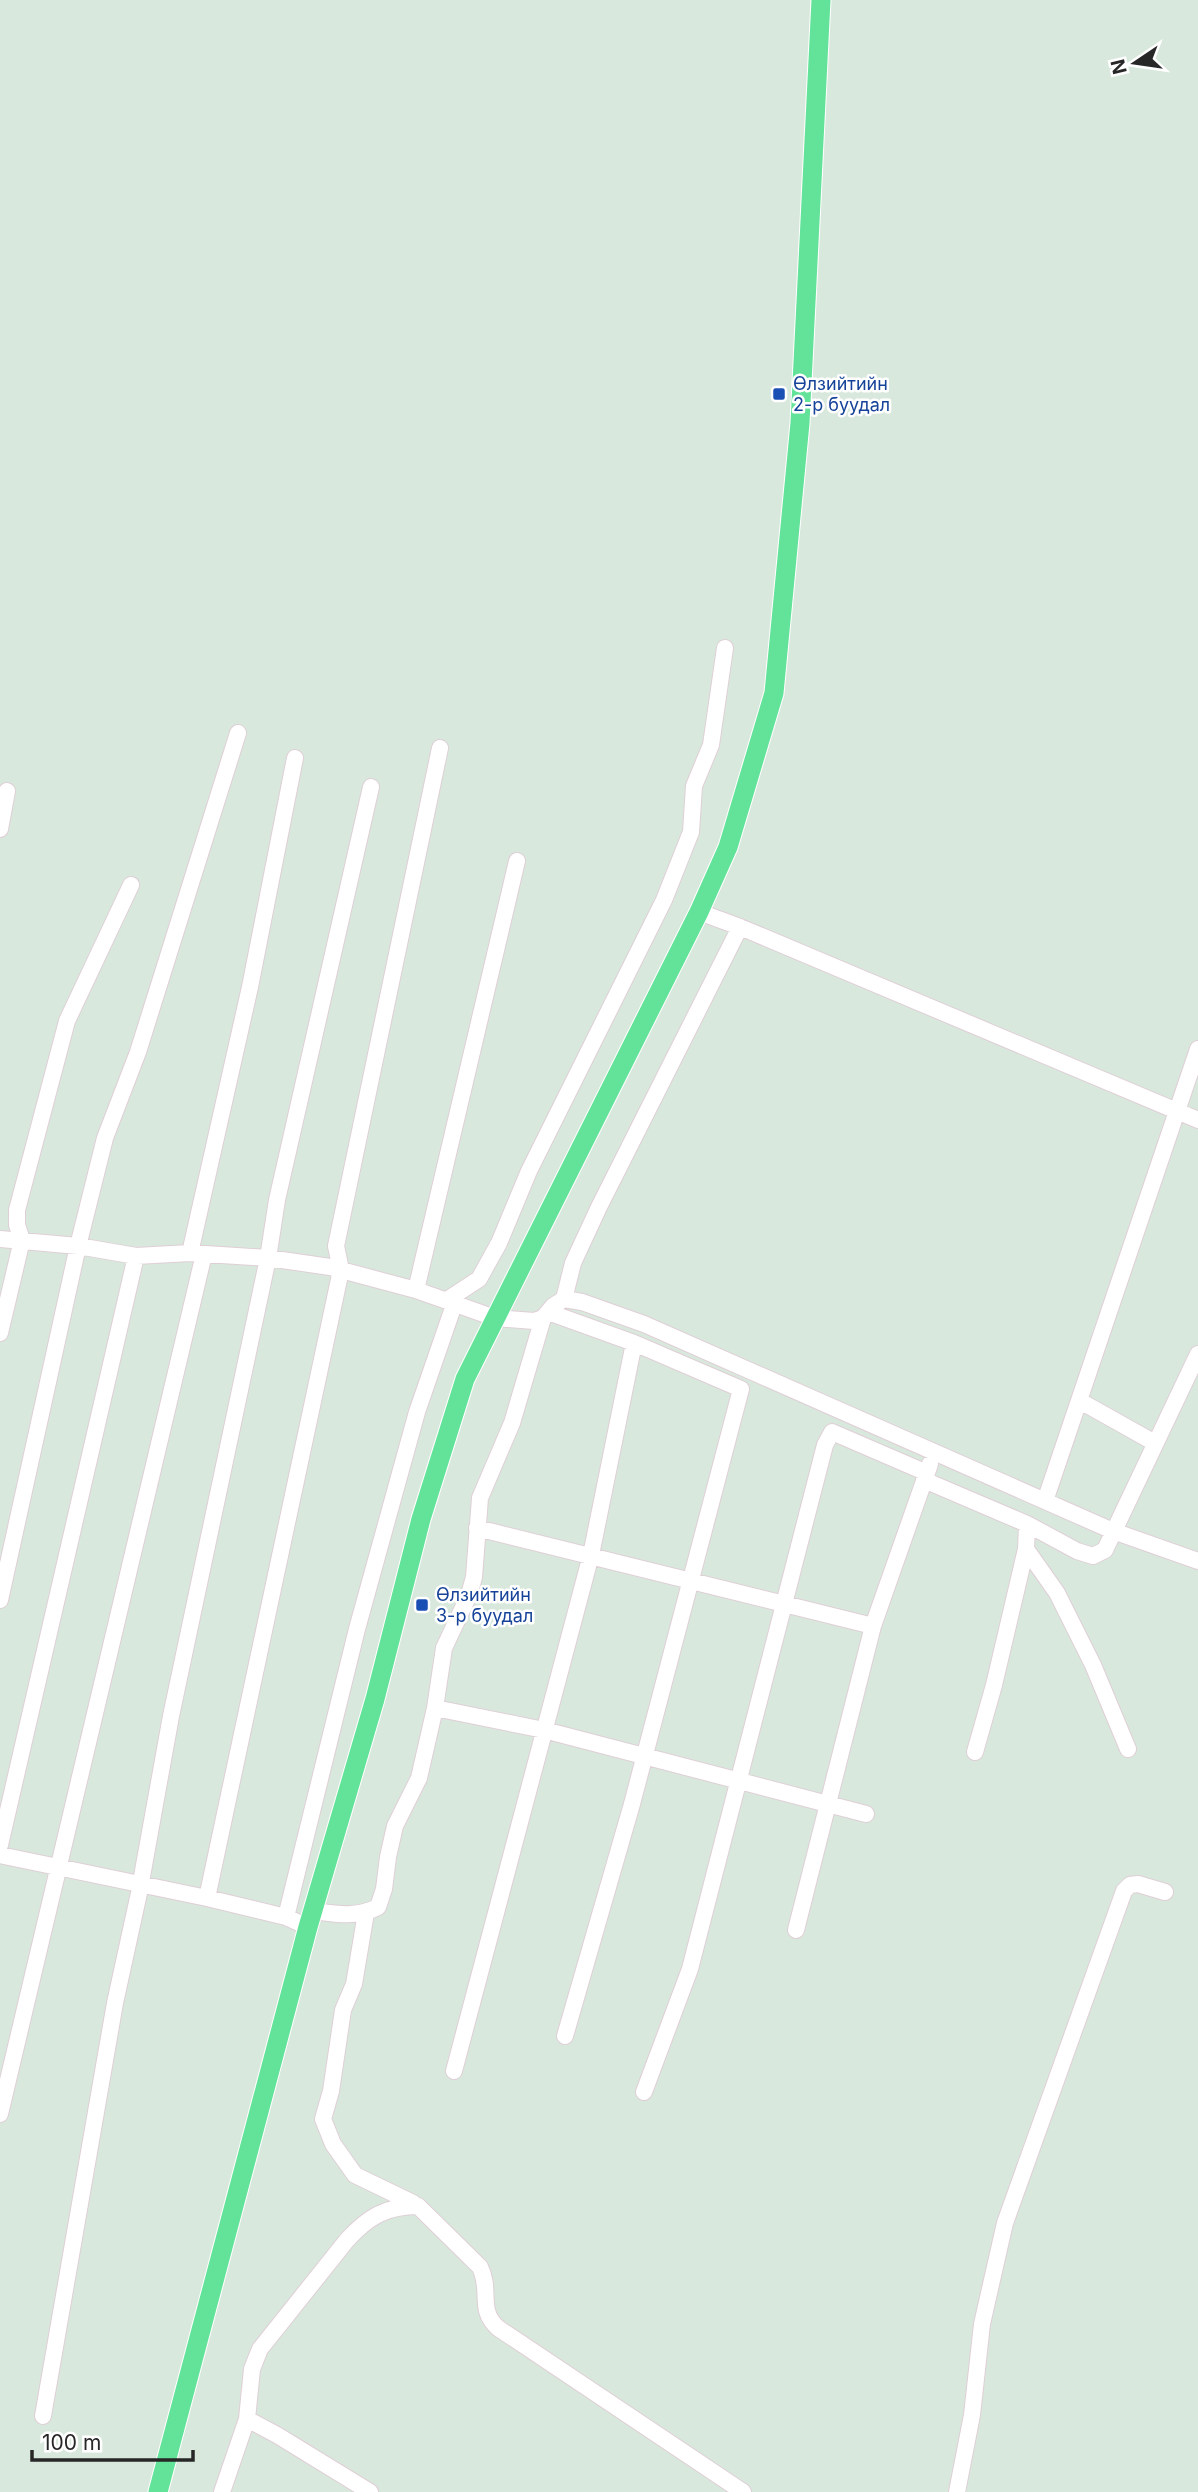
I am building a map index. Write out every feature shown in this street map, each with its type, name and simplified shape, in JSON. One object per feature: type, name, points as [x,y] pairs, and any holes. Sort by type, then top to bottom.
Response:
[{"type":"main road","points":[[158,2492],[311,1919],[375,1699],[421,1519],[466,1379],[699,912],[728,847],[774,693],[800,423],[821,0]]},
{"type":"street","points":[[286,1917],[357,1629],[416,1412],[451,1301],[480,1279],[499,1244],[529,1171],[664,900],[691,832],[694,786],[711,746],[725,648]]},
{"type":"street","points":[[0,1600],[78,1246],[105,1138],[138,1052],[238,733]]},
{"type":"street","points":[[206,1898],[341,1270],[335,1246],[440,748]]},
{"type":"street","points":[[0,2114],[60,1866],[197,1253],[295,758]]},
{"type":"street","points":[[43,2416],[114,2003],[141,1884],[172,1709],[268,1258],[277,1200],[370,787]]},
{"type":"street","points":[[0,829],[7,791]]},
{"type":"street","points":[[416,1290],[517,861]]},
{"type":"street","points":[[0,1333],[22,1240],[17,1225],[17,1210],[67,1021],[131,885]]},
{"type":"street","points":[[699,912],[1198,1120]]},
{"type":"street","points":[[0,1239],[78,1246],[136,1256],[197,1253],[268,1258],[341,1270],[416,1290],[495,1318],[534,1321],[546,1315],[564,1299],[573,1263],[599,1207],[740,927]]},
{"type":"street","points":[[1045,1501],[1198,1048]]},
{"type":"street","points":[[0,1845],[136,1256]]},
{"type":"street","points":[[564,1299],[582,1302],[644,1324],[1113,1531],[1198,1561]]},
{"type":"street","points":[[546,1315],[634,1343],[741,1389],[692,1580],[565,2036]]},
{"type":"street","points":[[0,1855],[286,1917],[311,1919],[348,1916],[366,1913],[378,1907],[384,1889],[395,1826],[419,1778],[435,1708],[444,1648],[469,1595],[474,1577],[480,1498],[512,1423],[546,1315]]},
{"type":"street","points":[[454,2071],[591,1555],[634,1343]]},
{"type":"street","points":[[644,2092],[690,1969],[825,1445],[832,1432],[1027,1524],[1077,1551],[1093,1556],[1105,1550],[1198,1354]]},
{"type":"street","points":[[1080,1401],[1155,1443]]},
{"type":"street","points":[[796,1930],[873,1626],[934,1452]]},
{"type":"street","points":[[975,1752],[994,1685],[1026,1549],[1027,1524]]},
{"type":"street","points":[[477,1528],[873,1626]]},
{"type":"street","points":[[1026,1549],[1057,1593],[1093,1665],[1128,1749]]},
{"type":"street","points":[[435,1708],[544,1730],[866,1814]]},
{"type":"street","points":[[957,2492],[972,2415],[982,2324],[1004,2223],[1124,1891],[1130,1885],[1138,1884],[1165,1892]]},
{"type":"street","points":[[366,1913],[354,1984],[343,2010],[331,2091],[323,2119],[333,2144],[355,2175],[418,2206],[480,2267],[486,2280],[489,2319],[567,2375],[744,2492]]},
{"type":"street","points":[[222,2492],[247,2419],[252,2369],[260,2349],[361,2224],[398,2206],[418,2206]]},
{"type":"street","points":[[247,2419],[370,2492]]},
{"type":"place","name":"Өлзийтийн 2-р буудал","points":[[779,394]]},
{"type":"place","name":"Өлзийтийн 3-р буудал","points":[[422,1605]]}]
